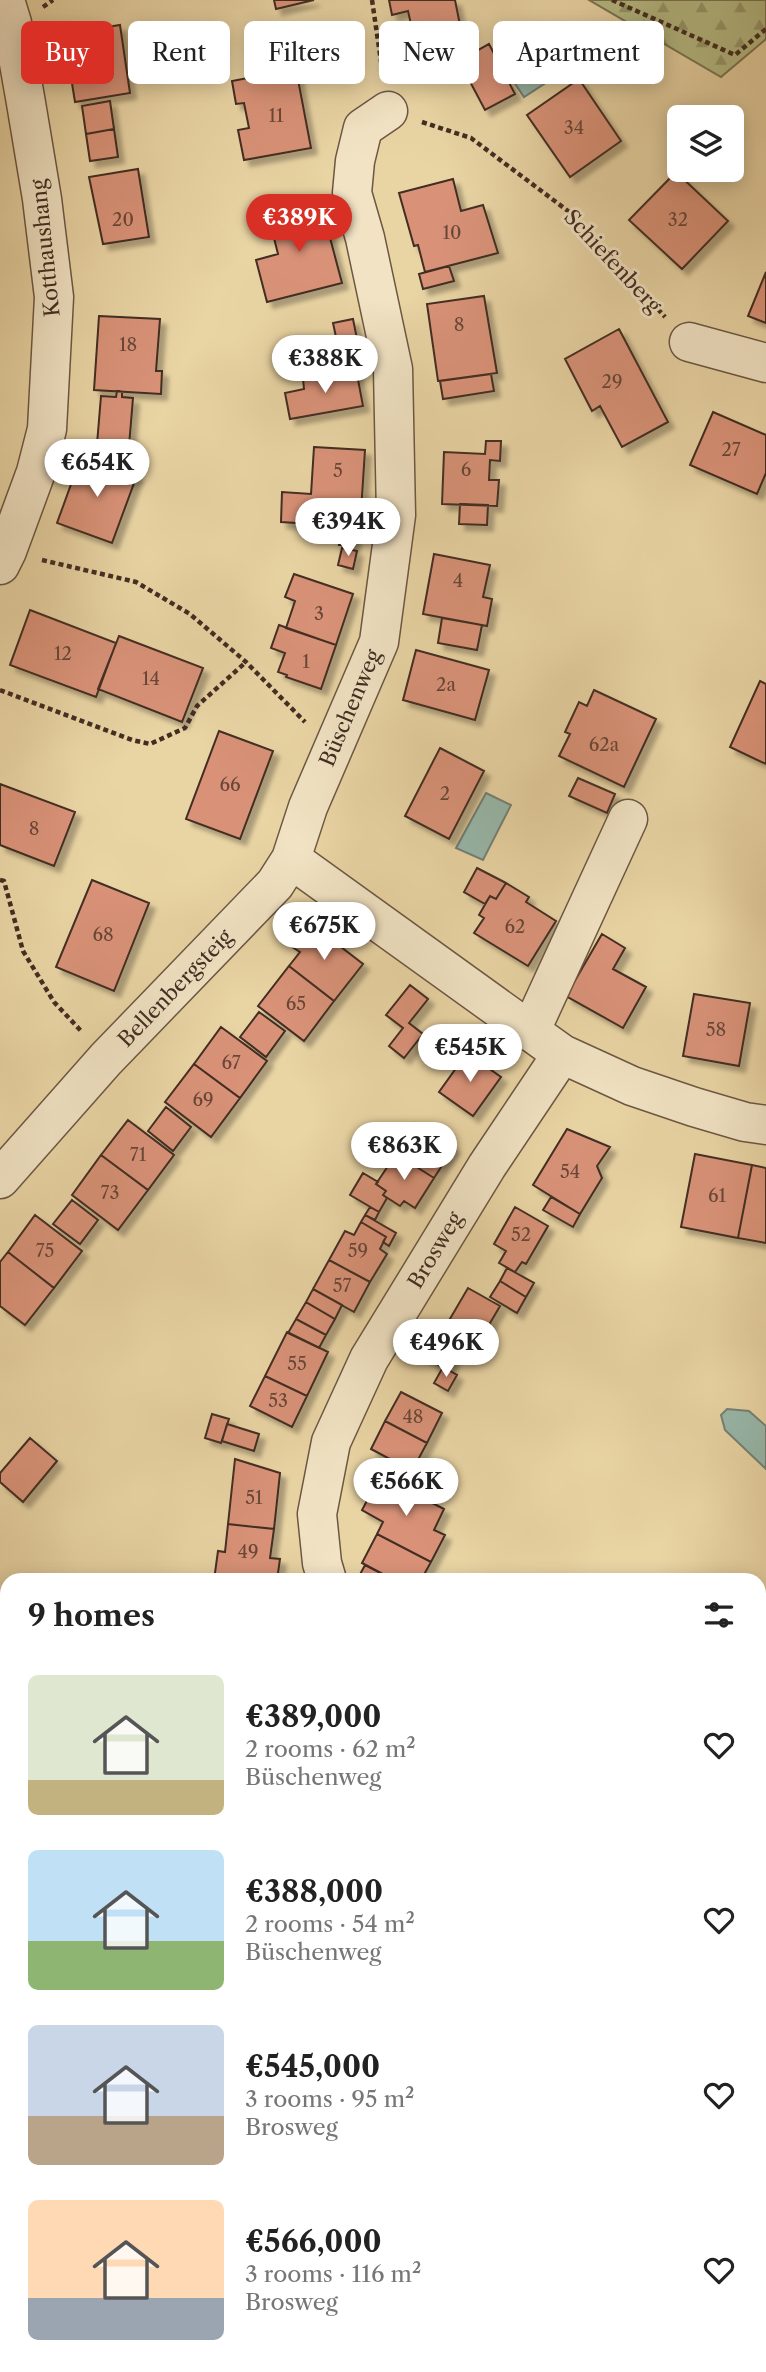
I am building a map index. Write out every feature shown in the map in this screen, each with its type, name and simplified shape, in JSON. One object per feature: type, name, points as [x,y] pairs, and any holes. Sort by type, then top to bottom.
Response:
[{"type":"street","name":"Kotthaushang","points":[[4,8],[35,158],[54,296],[47,429],[36,472],[4,558]]},
{"type":"street","name":"Büschenweg","points":[[291,859],[308,807],[379,642],[396,515],[393,369],[365,238],[352,193],[355,161],[363,128],[388,111]]},
{"type":"street","points":[[689,342],[766,363]]},
{"type":"street","points":[[530,1032],[628,819]]},
{"type":"street","points":[[291,859],[562,1054],[632,1086],[745,1122],[766,1125]]},
{"type":"street","name":"Bellenbergsteig","points":[[0,1179],[106,1059],[275,884],[291,859]]},
{"type":"street","name":"Brosweg","points":[[325,1573],[317,1514],[331,1442],[369,1359],[486,1166],[562,1054]]},
{"type":"path","points":[[372,0],[388,111]]},
{"type":"path","points":[[611,0],[735,55],[766,29]]},
{"type":"path","name":"Schiefenberg","points":[[388,111],[471,138],[562,206],[689,342]]},
{"type":"path","points":[[4,558],[136,582],[190,614],[246,662],[332,750]]},
{"type":"path","points":[[0,690],[132,740],[150,744],[186,728],[197,706],[246,662]]},
{"type":"path","points":[[0,880],[4,881],[23,951],[54,1002],[106,1059]]},
{"type":"green space","points":[[589,0],[766,0],[766,39],[721,77],[664,44],[664,21],[625,21]]},
{"type":"shaded area","points":[[515,84],[544,84],[524,97]]},
{"type":"shaded area","points":[[486,793],[511,805],[483,860],[456,848]]},
{"type":"shaded area","points":[[727,1409],[749,1411],[766,1426],[766,1469],[725,1430],[721,1415]]},
{"type":"building","points":[[274,0],[314,0],[276,9]]},
{"type":"building","points":[[389,0],[455,0],[459,21],[410,21],[408,11],[392,15]]},
{"type":"building","points":[[120,25],[130,93],[75,102],[72,84],[114,84],[114,26]]},
{"type":"building","points":[[489,44],[493,52],[493,84],[510,84],[515,94],[485,110],[471,84],[479,84],[479,50]]},
{"type":"building","points":[[244,79],[244,84],[299,84],[311,148],[244,160],[238,130],[249,128],[244,103],[236,104],[232,81]]},
{"type":"building","points":[[572,84],[582,84],[621,141],[570,177],[527,115]]},
{"type":"building","points":[[110,101],[114,129],[86,134],[82,106]]},
{"type":"building","points":[[114,129],[118,157],[90,161],[86,134]]},
{"type":"building","points":[[138,169],[149,237],[103,244],[89,177]]},
{"type":"building","points":[[453,179],[461,211],[483,205],[498,253],[425,272],[418,245],[414,246],[399,193]]},
{"type":"building","points":[[667,181],[687,182],[728,221],[682,269],[629,220]]},
{"type":"building","points":[[320,200],[342,283],[267,302],[256,260],[278,254],[268,214]]},
{"type":"building","points":[[449,266],[454,281],[423,289],[419,274]]},
{"type":"building","points":[[766,272],[766,323],[748,316]]},
{"type":"building","points":[[484,296],[497,373],[438,381],[427,304]]},
{"type":"building","points":[[99,316],[160,319],[156,371],[162,371],[161,394],[94,390]]},
{"type":"building","points":[[353,319],[357,339],[351,340],[356,369],[303,379],[296,345],[336,337],[333,323]]},
{"type":"building","points":[[619,329],[668,422],[622,447],[600,406],[592,411],[565,359]]},
{"type":"building","points":[[356,369],[363,406],[290,419],[285,393],[304,389],[303,379]]},
{"type":"building","points":[[491,374],[494,391],[443,399],[440,381]]},
{"type":"building","points":[[117,391],[122,392],[122,397],[133,398],[128,458],[96,456],[101,396],[116,397]]},
{"type":"building","points":[[713,412],[766,435],[766,473],[757,494],[690,465]]},
{"type":"building","points":[[486,441],[501,441],[500,461],[490,460],[489,480],[499,480],[497,506],[442,504],[444,452],[485,454]]},
{"type":"building","points":[[314,447],[365,450],[360,527],[281,522],[282,492],[311,494]]},
{"type":"building","points":[[82,454],[137,475],[112,543],[57,523]]},
{"type":"building","points":[[460,504],[488,505],[487,525],[459,524]]},
{"type":"building","points":[[342,530],[356,532],[353,547],[339,545]]},
{"type":"building","points":[[342,548],[357,551],[353,569],[338,565]]},
{"type":"building","points":[[434,554],[490,565],[483,597],[492,599],[487,626],[423,614]]},
{"type":"building","points":[[294,574],[353,594],[336,645],[286,628],[295,601],[285,597]]},
{"type":"building","points":[[30,610],[116,643],[96,697],[10,665]]},
{"type":"building","points":[[442,618],[482,625],[477,650],[438,643]]},
{"type":"building","points":[[279,625],[336,645],[321,689],[278,672],[285,653],[271,648]]},
{"type":"building","points":[[119,636],[203,668],[182,722],[98,689]]},
{"type":"building","points":[[416,650],[489,670],[475,720],[403,700]]},
{"type":"building","points":[[760,681],[766,684],[766,764],[730,747]]},
{"type":"building","points":[[594,690],[656,719],[624,787],[559,756],[570,734],[565,732],[579,702],[587,706]]},
{"type":"building","points":[[219,731],[273,751],[240,839],[186,819]]},
{"type":"building","points":[[440,748],[484,771],[449,839],[405,816]]},
{"type":"building","points":[[578,778],[615,794],[607,813],[569,796]]},
{"type":"building","points":[[0,784],[75,812],[54,866],[0,845]]},
{"type":"building","points":[[477,868],[506,883],[496,899],[490,896],[485,904],[464,892]]},
{"type":"building","points":[[92,880],[149,903],[114,991],[56,967]]},
{"type":"building","points":[[506,883],[529,897],[526,902],[556,921],[528,966],[474,933],[484,918],[479,915],[490,896],[496,899]]},
{"type":"building","points":[[310,923],[363,964],[334,1001],[289,966],[300,952],[292,947]]},
{"type":"building","points":[[602,934],[625,948],[613,969],[646,987],[623,1028],[566,996]]},
{"type":"building","points":[[289,966],[334,1001],[304,1041],[258,1006]]},
{"type":"building","points":[[410,985],[428,999],[409,1023],[423,1034],[404,1058],[389,1046],[403,1028],[386,1015]]},
{"type":"building","points":[[694,994],[750,1003],[739,1066],[683,1056]]},
{"type":"building","points":[[259,1012],[285,1031],[266,1057],[240,1037]]},
{"type":"building","points":[[221,1027],[267,1061],[240,1098],[194,1064]]},
{"type":"building","points":[[467,1053],[501,1077],[473,1116],[439,1092]]},
{"type":"building","points":[[194,1064],[240,1098],[211,1137],[165,1102]]},
{"type":"building","points":[[166,1107],[191,1127],[173,1151],[148,1131]]},
{"type":"building","points":[[128,1120],[174,1155],[148,1190],[101,1155]]},
{"type":"building","points":[[415,1123],[454,1147],[434,1178],[396,1154]]},
{"type":"building","points":[[567,1129],[610,1147],[597,1166],[602,1178],[580,1214],[533,1185]]},
{"type":"building","points":[[396,1154],[434,1178],[415,1208],[404,1201],[400,1206],[383,1195],[386,1191],[376,1184]]},
{"type":"building","points":[[695,1154],[752,1165],[738,1238],[681,1227]]},
{"type":"building","points":[[101,1155],[148,1190],[118,1230],[72,1195]]},
{"type":"building","points":[[752,1165],[766,1168],[766,1243],[738,1238]]},
{"type":"building","points":[[363,1173],[378,1182],[376,1184],[386,1191],[383,1195],[387,1198],[379,1212],[350,1195]]},
{"type":"building","points":[[551,1197],[580,1214],[573,1227],[543,1210]]},
{"type":"building","points":[[72,1200],[98,1220],[80,1244],[53,1224]]},
{"type":"building","points":[[370,1207],[379,1212],[375,1220],[365,1215]]},
{"type":"building","points":[[515,1207],[548,1226],[526,1264],[522,1262],[515,1272],[499,1263],[506,1251],[494,1244]]},
{"type":"building","points":[[35,1215],[82,1251],[54,1288],[8,1252]]},
{"type":"building","points":[[365,1215],[396,1233],[389,1246],[383,1242],[386,1237],[361,1222]]},
{"type":"building","points":[[361,1222],[386,1237],[380,1249],[387,1254],[370,1282],[329,1260],[345,1231],[354,1235]]},
{"type":"building","points":[[8,1252],[54,1288],[25,1325],[0,1306],[0,1262]]},
{"type":"building","points":[[329,1260],[370,1282],[354,1312],[313,1289]]},
{"type":"building","points":[[507,1268],[534,1283],[526,1297],[500,1281]]},
{"type":"building","points":[[500,1281],[526,1297],[517,1313],[490,1297]]},
{"type":"building","points":[[468,1288],[500,1306],[479,1342],[447,1324]]},
{"type":"building","points":[[313,1289],[342,1305],[335,1319],[306,1302]]},
{"type":"building","points":[[306,1302],[335,1319],[326,1335],[296,1319]]},
{"type":"building","points":[[296,1319],[326,1335],[319,1348],[288,1333]]},
{"type":"building","points":[[287,1332],[328,1352],[307,1396],[265,1376]]},
{"type":"building","points":[[431,1341],[455,1355],[448,1370],[422,1356]]},
{"type":"building","points":[[443,1367],[457,1375],[448,1391],[434,1383]]},
{"type":"building","points":[[265,1376],[307,1396],[292,1427],[250,1406]]},
{"type":"building","points":[[401,1392],[442,1413],[427,1443],[385,1421]]},
{"type":"building","points":[[212,1414],[229,1419],[221,1443],[205,1438]]},
{"type":"building","points":[[385,1421],[427,1443],[412,1471],[371,1449]]},
{"type":"building","points":[[227,1424],[259,1434],[254,1451],[222,1441]]},
{"type":"building","points":[[30,1438],[57,1461],[23,1502],[0,1482],[0,1473]]},
{"type":"building","points":[[235,1459],[280,1473],[274,1529],[228,1524]]},
{"type":"building","points":[[389,1459],[416,1473],[407,1490],[380,1476]]},
{"type":"building","points":[[380,1476],[444,1509],[434,1530],[445,1535],[431,1562],[377,1534],[383,1522],[362,1510]]},
{"type":"building","points":[[228,1524],[274,1529],[270,1558],[280,1559],[278,1573],[215,1573],[218,1551],[225,1552]]},
{"type":"building","points":[[377,1534],[431,1562],[425,1573],[381,1573],[362,1563]]},
{"type":"building","points":[[365,1565],[380,1573],[361,1573]]}]
